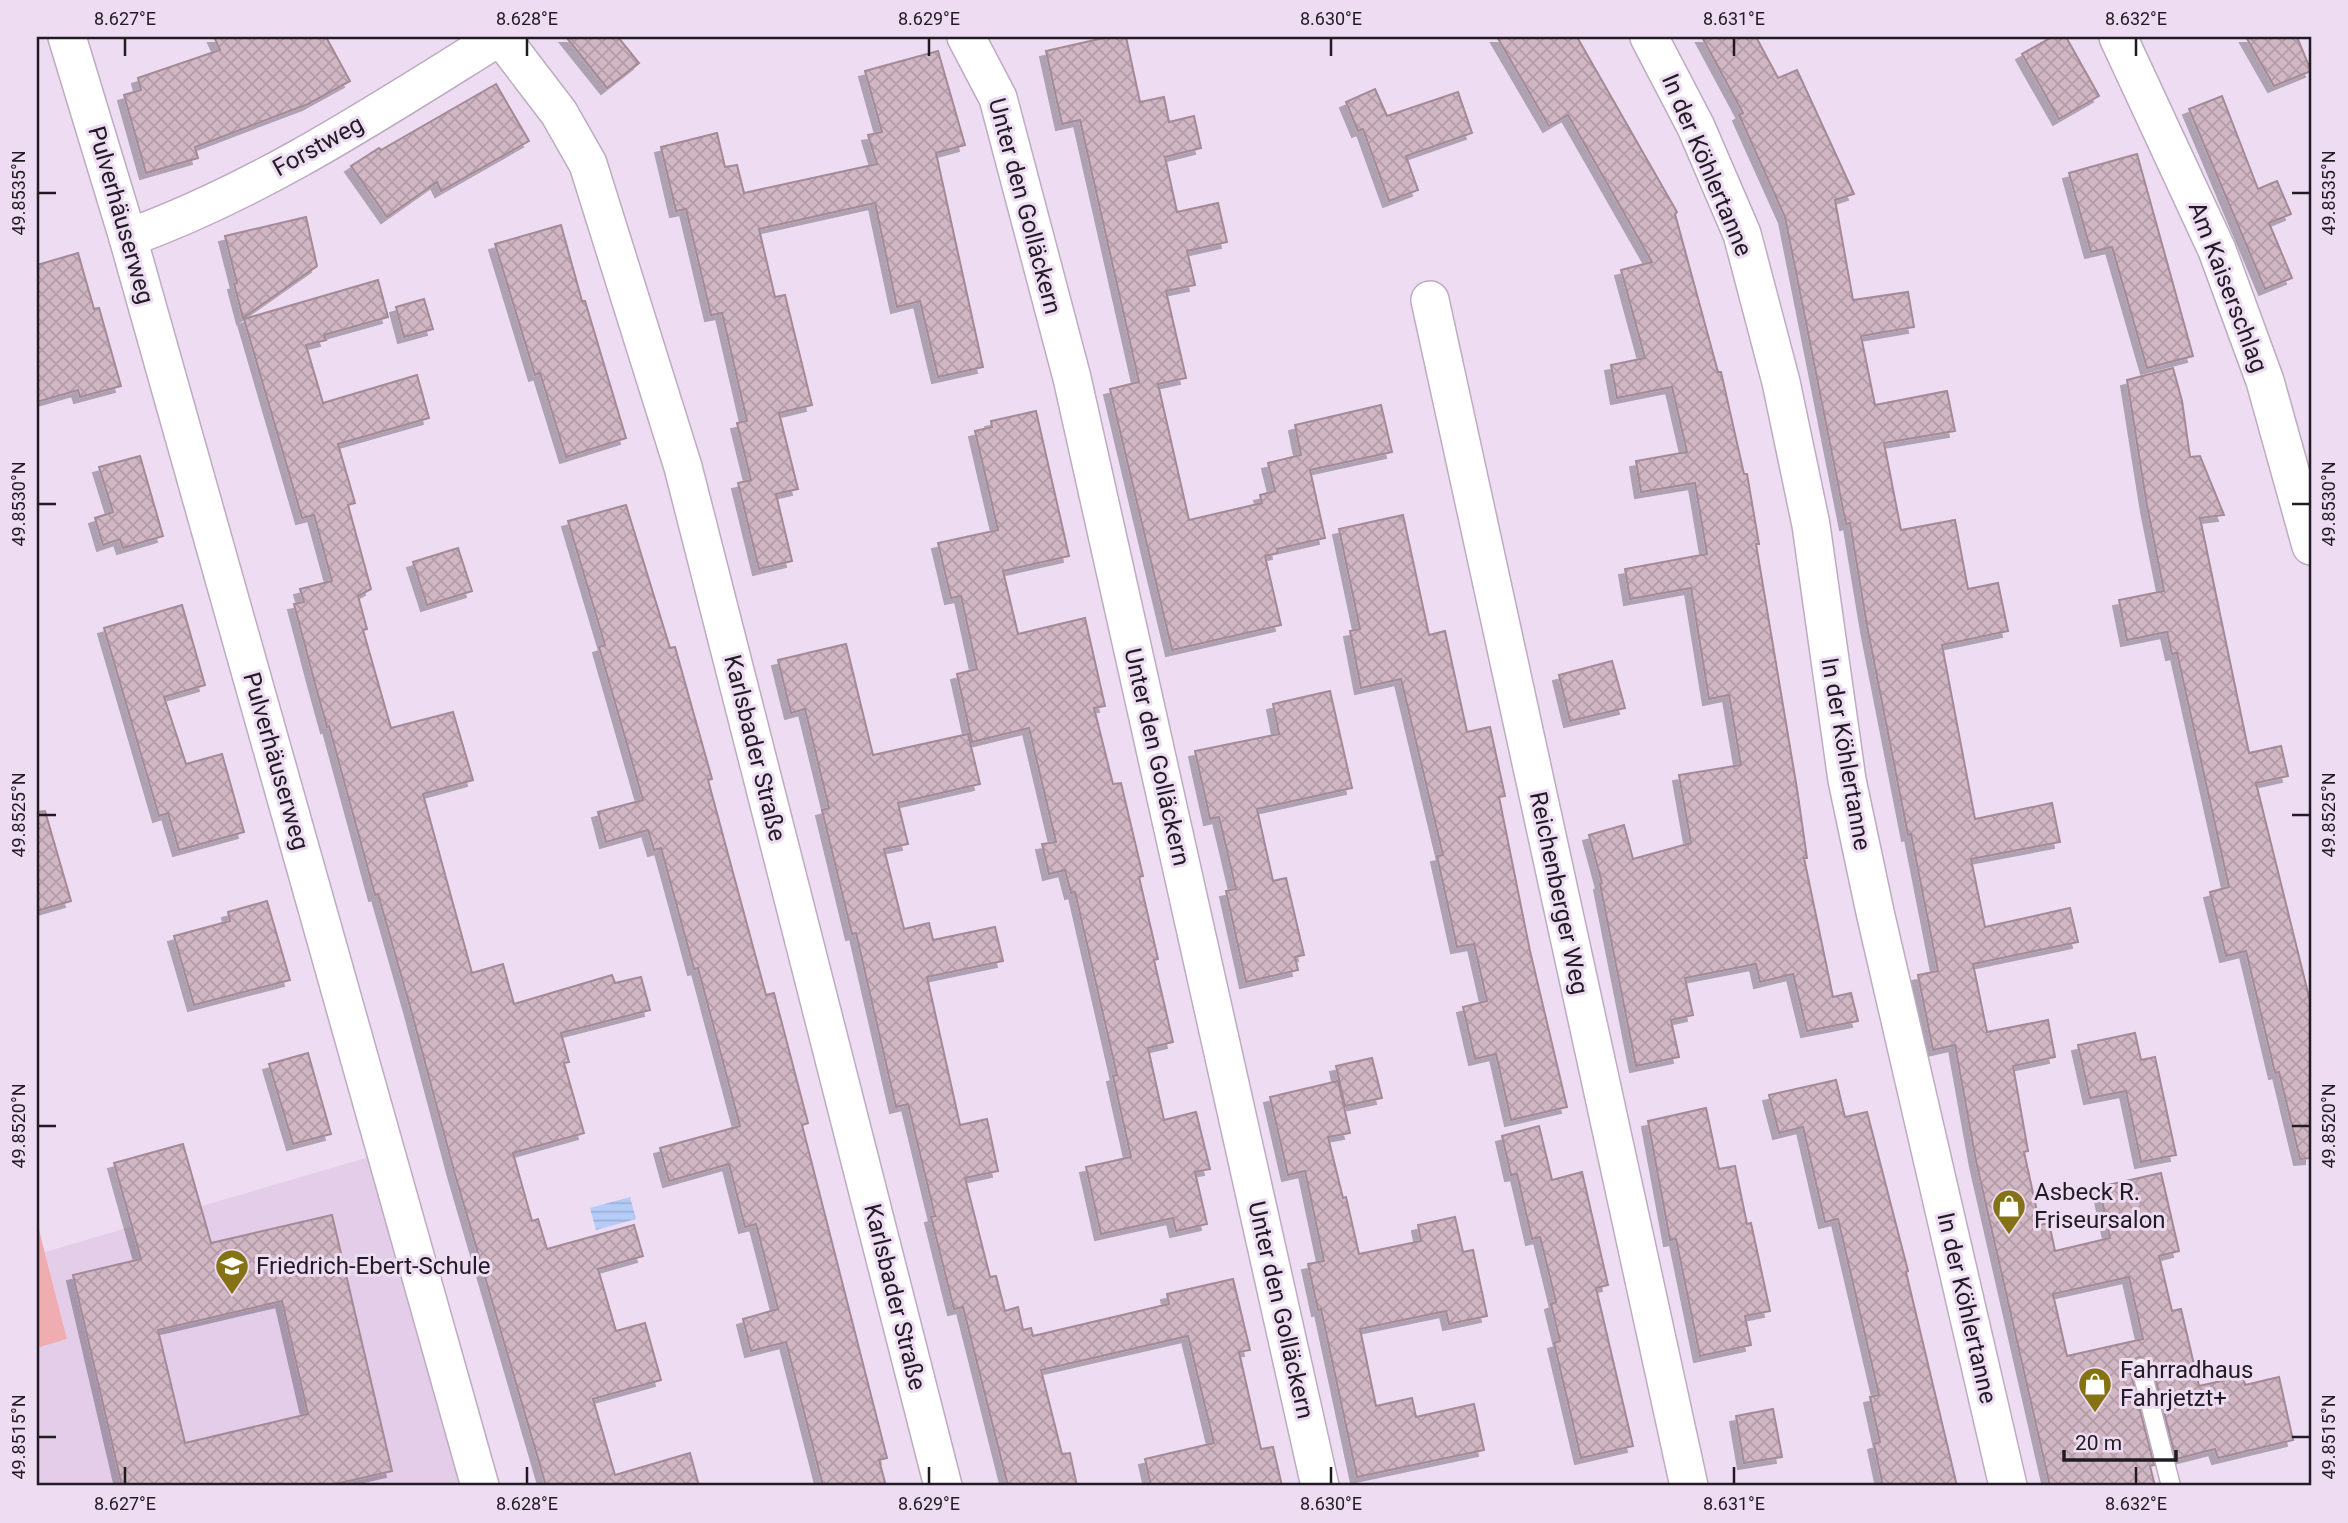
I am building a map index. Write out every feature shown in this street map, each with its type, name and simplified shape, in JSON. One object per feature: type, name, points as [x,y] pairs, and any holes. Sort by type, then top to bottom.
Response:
[{"type":"street","name":"Pulverhäuserweg","points":[[67,37],[128,238],[480,1486]]},
{"type":"street","name":"Forstweg","points":[[128,238],[191,213],[253,183],[372,116],[500,37]]},
{"type":"street","name":"Karlsbader Straße","points":[[500,37],[559,113],[588,164],[663,402],[690,492],[943,1486]]},
{"type":"street","name":"Unter den Golläckern","points":[[966,37],[998,98],[1072,378],[1320,1486]]},
{"type":"street","name":"In der Köhlertanne","points":[[1649,37],[1696,127],[1742,234],[1781,382],[1811,525],[1847,780],[2008,1486]]},
{"type":"street","name":"Am Kaiserschlag","points":[[2118,37],[2217,250],[2265,381],[2311,546]]},
{"type":"street","name":"Reichenberger Weg","points":[[1430,300],[1689,1486]]},
{"type":"lane","points":[[2141,1368],[2171,1486]]},
{"type":"shaded area","name":"Friedrich-Ebert-Schule","points":[[369,1157],[462,1486],[37,1486],[37,1348],[67,1339],[45,1252]]},
{"type":"shaded area","points":[[37,1222],[67,1339],[37,1348]]},
{"type":"water","points":[[630,1197],[636,1219],[596,1230],[590,1208]]},
{"type":"building","points":[[214,37],[326,37],[350,81],[308,104],[195,147],[198,158],[146,173],[124,95],[141,90],[138,78],[220,50]]},
{"type":"building","points":[[566,37],[618,37],[639,63],[607,88]]},
{"type":"building","points":[[1108,37],[1126,37],[1140,102],[1164,97],[1169,122],[1194,116],[1201,148],[1165,157],[1177,212],[1218,203],[1227,242],[1187,251],[1195,285],[1166,291],[1186,378],[1158,384],[1189,520],[1262,503],[1260,495],[1275,491],[1268,463],[1301,455],[1295,425],[1381,405],[1392,452],[1310,470],[1325,538],[1277,549],[1278,553],[1265,556],[1281,625],[1172,650],[1110,389],[1139,382],[1080,120],[1062,124],[1046,51]]},
{"type":"building","points":[[1497,37],[1577,37],[1677,212],[1675,214],[1718,372],[1721,372],[1744,474],[1747,474],[1797,789],[1807,858],[1804,858],[1833,997],[1851,993],[1858,1021],[1807,1031],[1793,974],[1760,982],[1756,964],[1685,978],[1693,1015],[1671,1020],[1679,1057],[1636,1066],[1600,884],[1602,883],[1589,835],[1624,825],[1633,859],[1691,843],[1679,775],[1741,765],[1729,695],[1709,699],[1691,588],[1630,599],[1625,569],[1707,554],[1695,483],[1641,492],[1636,461],[1687,452],[1672,387],[1617,398],[1611,365],[1645,358],[1621,270],[1652,262],[1568,115],[1549,126]]},
{"type":"building","points":[[1702,37],[1756,37],[1778,78],[1797,70],[1854,194],[1835,200],[1853,300],[1908,292],[1914,327],[1861,336],[1875,405],[1947,391],[1955,431],[1884,443],[1901,530],[1955,520],[1968,589],[1998,583],[2008,631],[1942,645],[1975,819],[2052,803],[2060,842],[1971,859],[1985,927],[2070,908],[2078,942],[1973,964],[1987,1032],[2048,1020],[2055,1057],[2013,1066],[2028,1151],[2024,1152],[2040,1225],[2049,1223],[2055,1251],[2110,1238],[2099,1187],[2161,1173],[2179,1251],[2159,1256],[2172,1311],[2181,1309],[2199,1386],[2243,1376],[2245,1385],[2279,1377],[2293,1440],[2218,1458],[2215,1449],[2176,1459],[2152,1365],[2149,1360],[2139,1357],[2133,1360],[2130,1370],[2154,1465],[2150,1466],[2155,1486],[2050,1486],[1976,1161],[1955,1045],[1933,1050],[1918,975],[1938,971],[1911,834],[1908,835],[1867,626],[1850,523],[1846,524],[1785,217],[1739,115],[1743,113]],"holes":[[[2129,1277],[2143,1339],[2067,1356],[2053,1294]]]},
{"type":"building","points":[[2052,37],[2066,37],[2099,96],[2059,119],[2022,54]]},
{"type":"building","points":[[2246,37],[2297,37],[2311,71],[2274,86]]},
{"type":"building","points":[[938,51],[965,145],[936,153],[983,367],[938,377],[920,301],[897,307],[875,203],[759,229],[775,297],[785,295],[812,405],[779,413],[798,489],[776,494],[792,561],[759,569],[738,483],[751,480],[737,423],[747,421],[722,313],[711,315],[686,209],[676,211],[661,147],[717,133],[725,167],[737,165],[744,193],[877,164],[868,135],[882,132],[865,71]]},
{"type":"building","points":[[496,84],[529,141],[441,191],[437,182],[387,217],[351,166]]},
{"type":"building","points":[[1375,89],[1387,116],[1458,92],[1472,133],[1406,156],[1418,190],[1389,201],[1363,129],[1358,131],[1346,102]]},
{"type":"building","points":[[2222,96],[2258,189],[2277,181],[2291,214],[2269,223],[2292,278],[2265,289],[2189,109]]},
{"type":"building","points":[[2137,154],[2193,356],[2147,368],[2112,247],[2091,252],[2069,173]]},
{"type":"building","points":[[306,217],[317,266],[243,318],[225,236]]},
{"type":"building","points":[[561,225],[626,438],[566,457],[540,373],[535,375],[495,244]]},
{"type":"building","points":[[78,253],[94,309],[99,308],[121,386],[80,397],[78,390],[37,402],[37,265]]},
{"type":"building","points":[[378,280],[388,317],[324,335],[326,340],[306,345],[323,403],[417,375],[429,418],[338,444],[355,503],[348,505],[371,589],[358,596],[367,629],[363,630],[391,728],[453,712],[473,780],[423,794],[472,973],[503,964],[514,1004],[612,975],[615,983],[641,977],[650,1010],[561,1033],[569,1062],[564,1063],[584,1133],[513,1153],[532,1221],[538,1219],[547,1249],[634,1225],[643,1256],[598,1269],[616,1331],[645,1323],[661,1380],[593,1399],[615,1475],[690,1453],[699,1486],[546,1486],[454,1171],[378,894],[375,895],[314,680],[294,604],[304,602],[300,589],[332,581],[314,515],[302,518],[244,319]]},
{"type":"building","points":[[424,299],[433,329],[404,337],[396,307]]},
{"type":"building","points":[[2173,368],[2182,401],[2190,457],[2200,456],[2224,515],[2200,518],[2249,753],[2281,746],[2288,776],[2256,783],[2311,1005],[2311,1158],[2300,1159],[2279,1072],[2275,1073],[2246,951],[2226,956],[2210,892],[2229,887],[2177,653],[2172,654],[2167,632],[2127,640],[2119,600],[2164,591],[2127,380]]},
{"type":"building","points":[[1036,411],[1069,556],[1003,571],[1018,634],[1085,618],[1105,706],[1094,708],[1113,784],[1121,783],[1143,876],[1139,877],[1158,959],[1154,960],[1173,1042],[1148,1048],[1164,1120],[1196,1112],[1210,1169],[1195,1172],[1207,1224],[1176,1231],[1173,1218],[1101,1234],[1086,1167],[1131,1157],[1113,1076],[1117,1075],[1075,892],[1071,893],[1065,870],[1049,874],[1042,844],[1056,842],[1029,728],[972,742],[957,674],[977,669],[961,596],[951,598],[938,543],[998,530],[975,431],[992,427],[991,421]]},
{"type":"building","points":[[140,456],[163,536],[123,548],[120,539],[103,545],[95,518],[113,512],[99,467]]},
{"type":"building","points":[[626,505],[670,648],[675,647],[712,779],[708,780],[766,995],[774,993],[808,1123],[802,1125],[887,1458],[879,1460],[886,1486],[823,1486],[786,1342],[751,1351],[743,1319],[778,1309],[756,1224],[745,1227],[729,1164],[669,1181],[660,1148],[740,1126],[698,968],[694,969],[661,848],[654,850],[648,830],[606,842],[598,812],[643,800],[599,647],[605,645],[568,521]]},
{"type":"building","points":[[1403,515],[1429,635],[1445,631],[1467,732],[1490,727],[1505,796],[1499,797],[1530,951],[1567,1107],[1511,1120],[1496,1054],[1475,1059],[1463,1007],[1487,1001],[1474,944],[1457,947],[1437,856],[1443,855],[1401,679],[1361,688],[1350,631],[1360,629],[1339,529]]},
{"type":"building","points":[[458,548],[472,591],[427,605],[413,562]]},
{"type":"building","points":[[182,605],[205,685],[164,697],[186,764],[222,754],[244,832],[179,850],[168,813],[159,816],[104,628]]},
{"type":"building","points":[[846,644],[873,755],[968,734],[980,784],[898,803],[908,844],[884,849],[904,929],[929,923],[933,940],[995,927],[1003,961],[927,977],[960,1125],[987,1119],[998,1171],[965,1178],[990,1277],[996,1276],[1005,1311],[1018,1307],[1023,1330],[1031,1328],[1033,1336],[1169,1304],[1167,1294],[1233,1279],[1250,1350],[1239,1352],[1261,1449],[1273,1447],[1282,1486],[1151,1486],[1145,1459],[1214,1443],[1188,1336],[1041,1370],[1062,1454],[1070,1453],[1077,1486],[1008,1486],[963,1307],[954,1309],[931,1217],[935,1216],[908,1104],[896,1107],[856,933],[852,934],[822,810],[829,808],[805,709],[791,713],[778,660]]},
{"type":"building","points":[[1612,661],[1625,708],[1570,721],[1559,675]]},
{"type":"building","points":[[1330,691],[1352,788],[1257,809],[1273,881],[1286,878],[1304,955],[1295,957],[1298,970],[1246,982],[1226,891],[1236,889],[1219,817],[1210,819],[1195,751],[1279,734],[1273,704]]},
{"type":"building","points":[[45,811],[71,901],[37,911],[37,812]]},
{"type":"building","points":[[267,901],[290,980],[194,1005],[174,936],[230,921],[228,912]]},
{"type":"building","points":[[2135,1033],[2141,1060],[2155,1057],[2176,1155],[2141,1162],[2126,1091],[2090,1098],[2078,1045]]},
{"type":"building","points":[[308,1053],[331,1134],[293,1144],[269,1064]]},
{"type":"building","points":[[1372,1058],[1382,1098],[1345,1106],[1336,1066]]},
{"type":"building","points":[[1836,1080],[1845,1117],[1867,1112],[1908,1271],[1906,1272],[1957,1486],[1883,1486],[1874,1444],[1880,1442],[1870,1397],[1879,1395],[1838,1219],[1825,1222],[1803,1127],[1779,1133],[1769,1095]]},
{"type":"building","points":[[1338,1081],[1350,1133],[1328,1137],[1359,1254],[1421,1241],[1418,1225],[1455,1217],[1463,1252],[1473,1250],[1487,1316],[1449,1324],[1446,1311],[1360,1329],[1376,1406],[1412,1398],[1416,1417],[1474,1404],[1484,1450],[1357,1477],[1321,1309],[1318,1310],[1308,1264],[1324,1261],[1305,1171],[1288,1175],[1270,1097]]},
{"type":"building","points":[[1706,1108],[1719,1169],[1735,1166],[1747,1224],[1751,1223],[1770,1311],[1745,1316],[1751,1345],[1700,1356],[1676,1239],[1670,1240],[1648,1121]]},
{"type":"building","points":[[1539,1126],[1552,1180],[1582,1172],[1608,1285],[1596,1288],[1633,1446],[1581,1458],[1554,1343],[1560,1341],[1551,1304],[1556,1302],[1540,1237],[1532,1239],[1517,1174],[1511,1175],[1502,1136]]},
{"type":"building","points":[[183,1144],[211,1243],[332,1215],[392,1471],[327,1486],[122,1486],[73,1275],[141,1259],[114,1163]],"holes":[[[282,1301],[308,1414],[185,1443],[158,1330]]]},
{"type":"building","points":[[1773,1409],[1782,1457],[1744,1463],[1736,1416]]},
{"type":"place","name":"Asbeck R. Friseursalon","points":[[2009,1236]]},
{"type":"place","name":"Friedrich-Ebert-Schule","points":[[232,1296]]},
{"type":"place","name":"Fahrradhaus Fahrjetzt+","points":[[2095,1414]]}]
